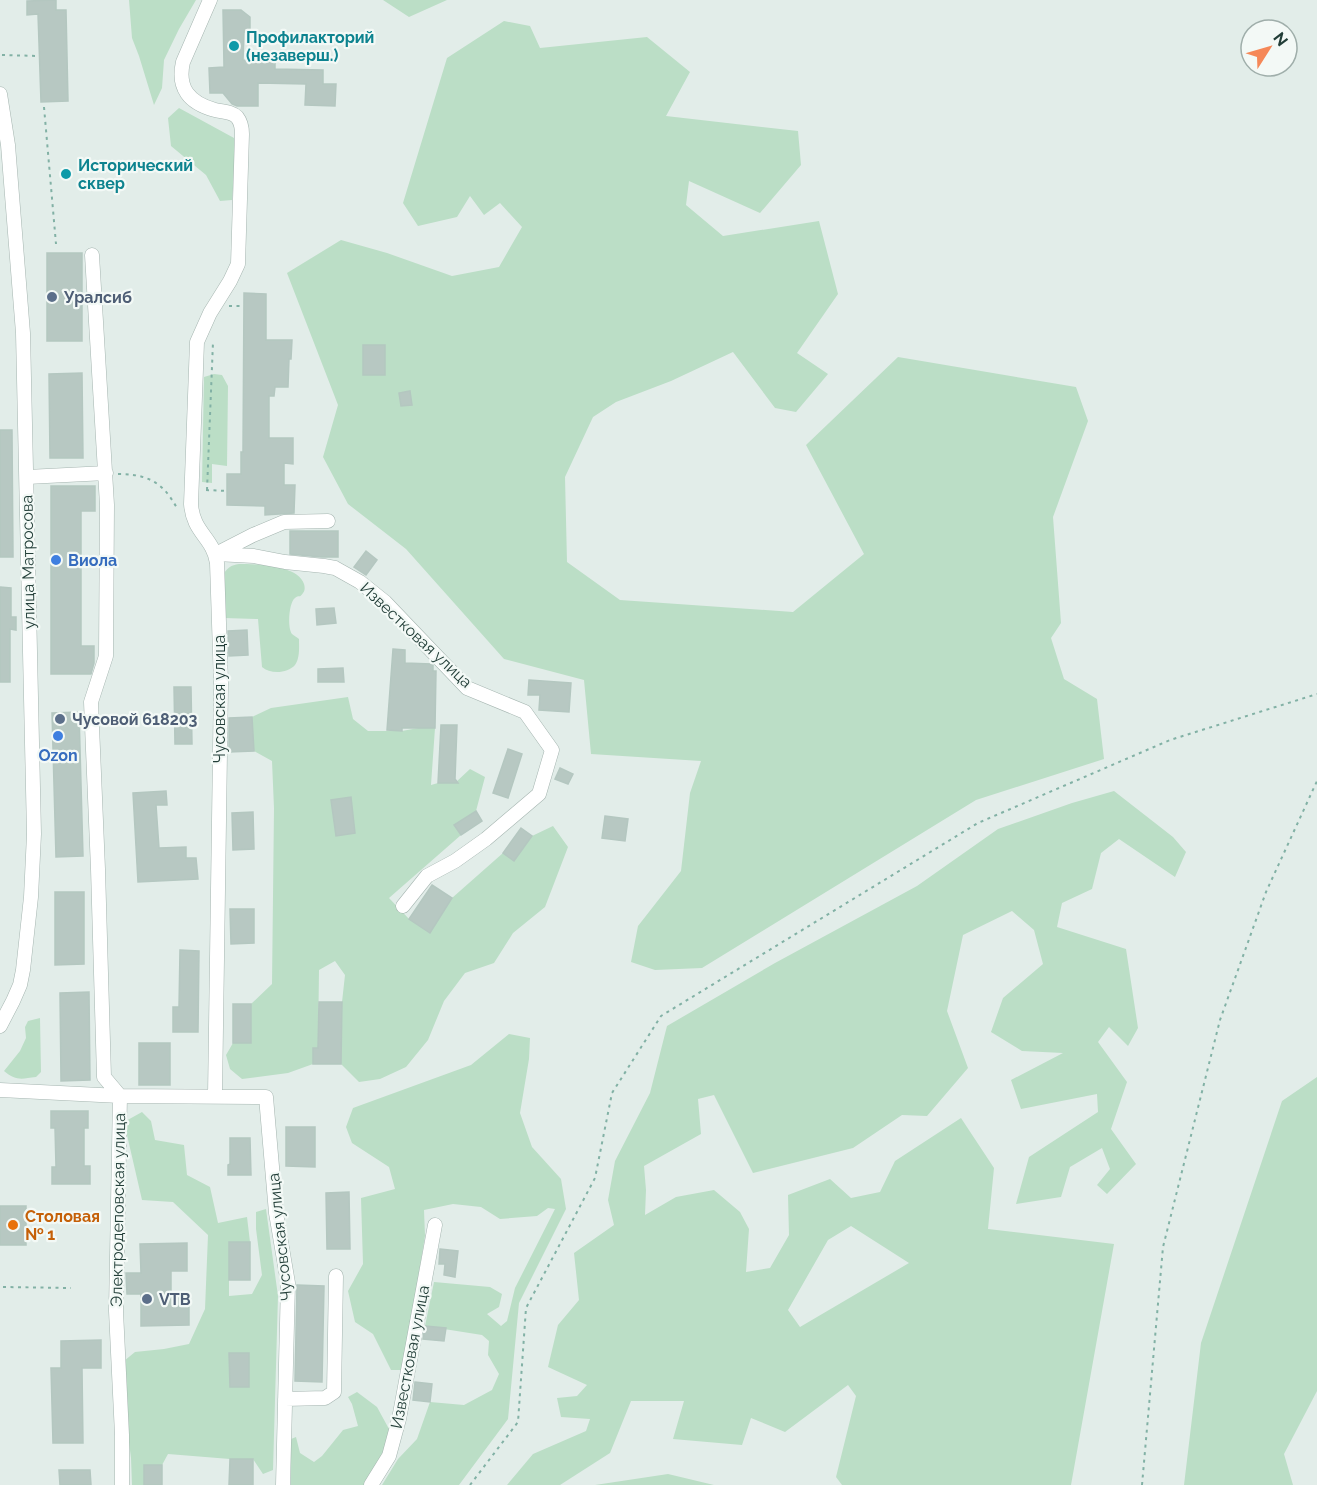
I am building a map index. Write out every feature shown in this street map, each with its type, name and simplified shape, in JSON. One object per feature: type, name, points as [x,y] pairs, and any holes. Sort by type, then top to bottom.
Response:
[{"type":"street","points":[[210,0],[180,73],[183,89],[190,97],[215,110],[233,114],[242,126],[239,258],[230,281],[210,313],[197,342],[192,514],[199,531],[216,554],[284,522],[328,521]]},
{"type":"street","name":"улица Матросова","points":[[0,94],[8,145],[22,322],[33,834],[31,897],[20,985],[0,1026]]},
{"type":"street","name":"Электродеповская улица","points":[[92,255],[106,473],[106,656],[91,702],[104,1077],[120,1096],[116,1311],[122,1485]]},
{"type":"street","points":[[27,477],[106,473]]},
{"type":"street","name":"Известковая улица","points":[[216,554],[254,556],[324,566],[347,574],[385,602],[467,688],[525,712],[552,750],[539,794],[486,839],[455,861],[427,876],[403,906]]},
{"type":"street","name":"Чусовская улица","points":[[216,554],[221,684],[215,1096],[266,1097],[276,1213],[288,1283],[282,1485]]},
{"type":"street","points":[[0,1090],[120,1096],[215,1096]]},
{"type":"street","name":"Известковая улица","points":[[371,1485],[389,1456],[399,1419],[435,1225]]},
{"type":"street","points":[[285,1399],[325,1398],[334,1392],[336,1276]]},
{"type":"path","points":[[2,55],[39,56]]},
{"type":"path","points":[[44,107],[56,244]]},
{"type":"path","points":[[213,341],[209,490],[227,491]]},
{"type":"path","points":[[106,473],[136,474],[148,478],[161,486],[182,512],[192,514]]},
{"type":"path","points":[[470,1485],[518,1422],[526,1308],[595,1178],[612,1093],[661,1016],[978,823],[1170,740],[1317,694]]},
{"type":"path","points":[[1142,1485],[1163,1247],[1220,1020],[1266,892],[1317,781]]},
{"type":"path","points":[[3,1287],[71,1288]]},
{"type":"green space","points":[[129,0],[196,0],[164,60],[162,88],[154,105],[132,38]]},
{"type":"green space","points":[[383,0],[447,0],[409,17]]},
{"type":"green space","points":[[504,21],[530,26],[540,48],[647,37],[690,72],[666,116],[798,131],[801,165],[760,213],[689,181],[686,205],[723,236],[819,221],[838,294],[797,353],[828,374],[796,412],[775,408],[733,352],[671,381],[616,402],[593,417],[565,477],[567,562],[620,600],[793,612],[864,554],[806,445],[898,357],[1076,387],[1088,421],[1053,517],[1061,623],[1051,638],[1064,679],[1097,699],[1104,759],[976,800],[702,968],[655,970],[631,962],[638,926],[681,871],[690,793],[701,761],[591,754],[584,680],[504,659],[406,549],[348,504],[323,457],[338,405],[287,273],[341,240],[387,253],[452,276],[499,267],[522,227],[500,203],[484,215],[470,196],[457,217],[418,226],[403,203],[447,58]]},
{"type":"green space","points":[[179,108],[234,138],[236,154],[232,200],[220,201],[206,175],[171,146],[168,118]]},
{"type":"green space","points":[[214,374],[222,375],[228,386],[227,466],[212,464],[212,483],[202,482],[204,377]]},
{"type":"green space","points":[[239,564],[265,565],[285,569],[294,573],[304,584],[304,592],[293,600],[290,610],[290,631],[299,639],[299,649],[297,662],[288,670],[274,672],[262,667],[258,619],[224,618],[223,575],[229,567]]},
{"type":"green space","points":[[348,697],[353,719],[368,731],[435,728],[431,785],[455,783],[470,769],[485,777],[476,811],[455,825],[461,835],[389,898],[409,919],[430,932],[452,898],[503,853],[514,861],[532,836],[553,826],[568,847],[545,907],[513,933],[494,963],[465,973],[444,1001],[428,1040],[406,1067],[380,1079],[359,1082],[341,1064],[345,975],[335,961],[319,970],[318,1048],[313,1048],[313,1064],[288,1073],[242,1079],[230,1069],[226,1055],[233,1043],[251,1043],[251,1004],[272,984],[274,808],[272,761],[254,751],[252,717],[271,708]]},
{"type":"green space","points":[[1114,791],[1173,837],[1186,852],[1175,877],[1119,839],[1101,853],[1092,889],[1062,903],[1057,927],[1126,949],[1138,1028],[1128,1046],[1109,1027],[1098,1042],[1127,1082],[1111,1129],[1136,1164],[1107,1194],[1097,1185],[1110,1169],[1102,1148],[1070,1167],[1061,1197],[1016,1204],[1029,1157],[1098,1112],[1097,1094],[1021,1109],[1011,1080],[1063,1053],[1022,1051],[991,1032],[1003,998],[1043,964],[1034,930],[1012,911],[963,935],[947,1011],[968,1068],[927,1116],[902,1115],[853,1148],[753,1173],[714,1095],[698,1099],[701,1134],[644,1166],[645,1215],[676,1197],[714,1190],[740,1212],[749,1229],[746,1272],[770,1268],[789,1235],[788,1195],[830,1179],[851,1198],[880,1192],[895,1161],[961,1118],[994,1168],[988,1229],[1114,1244],[1071,1485],[842,1485],[836,1477],[856,1396],[848,1385],[785,1432],[751,1418],[742,1445],[673,1439],[684,1401],[631,1401],[610,1453],[560,1485],[507,1485],[533,1454],[586,1431],[590,1419],[561,1417],[557,1398],[577,1396],[587,1385],[548,1367],[558,1325],[579,1300],[574,1253],[614,1225],[608,1200],[615,1161],[650,1093],[667,1026],[775,963],[917,886],[998,829]],"holes":[[[851,1226],[909,1263],[800,1327],[788,1310],[828,1240]]]},
{"type":"green space","points":[[40,1018],[41,1072],[36,1077],[15,1078],[4,1071],[20,1051],[26,1038],[25,1027],[28,1021]]},
{"type":"green space","points":[[509,1034],[530,1038],[520,1113],[532,1147],[561,1179],[566,1209],[519,1303],[508,1419],[459,1485],[382,1485],[398,1459],[417,1439],[430,1402],[464,1405],[492,1390],[499,1374],[488,1355],[489,1341],[482,1335],[425,1326],[434,1282],[490,1287],[502,1294],[499,1307],[487,1314],[501,1326],[507,1321],[515,1288],[555,1209],[548,1208],[537,1216],[500,1219],[481,1207],[453,1204],[424,1210],[425,1236],[403,1370],[391,1370],[373,1334],[355,1322],[348,1291],[363,1264],[361,1198],[395,1189],[389,1167],[352,1143],[346,1127],[353,1108],[471,1065]]},
{"type":"green space","points":[[1317,1077],[1317,1391],[1284,1454],[1293,1485],[1184,1485],[1201,1343],[1282,1101]]},
{"type":"green space","points":[[142,1112],[151,1121],[155,1140],[184,1145],[187,1175],[210,1187],[218,1223],[247,1217],[250,1242],[229,1242],[229,1296],[252,1294],[262,1275],[256,1212],[266,1209],[278,1296],[273,1470],[263,1474],[253,1459],[168,1454],[162,1465],[144,1465],[144,1485],[132,1485],[122,1387],[124,1361],[135,1352],[189,1344],[205,1309],[208,1235],[173,1202],[142,1200],[124,1122]]},
{"type":"green space","points":[[357,1392],[377,1407],[389,1429],[383,1456],[365,1485],[291,1485],[291,1439],[296,1437],[300,1453],[314,1462],[322,1456],[343,1430],[358,1426],[348,1397]]},
{"type":"green space","points":[[668,1474],[714,1485],[595,1485]]},
{"type":"building","points":[[56,0],[56,10],[66,10],[68,101],[41,102],[38,14],[27,15],[27,1]]},
{"type":"building","name":"Профилакторий (незаверш.)","points":[[223,10],[241,10],[250,17],[250,32],[244,32],[243,60],[275,61],[275,69],[323,70],[323,84],[336,84],[335,106],[305,105],[306,84],[258,83],[258,106],[237,106],[232,104],[223,93],[210,93],[209,68],[224,67]]},
{"type":"building","points":[[47,253],[82,253],[82,341],[47,341]]},
{"type":"building","points":[[244,293],[266,294],[266,340],[292,340],[288,387],[275,387],[274,396],[269,396],[269,438],[293,438],[293,464],[284,463],[284,485],[295,485],[294,513],[265,515],[265,506],[227,505],[227,474],[241,474],[241,452],[243,452]]},
{"type":"building","points":[[363,345],[385,345],[385,375],[363,375]]},
{"type":"building","points":[[82,373],[83,458],[50,458],[49,374]]},
{"type":"building","points":[[410,391],[412,405],[401,406],[399,393]]},
{"type":"building","points":[[0,430],[12,430],[13,557],[0,557]]},
{"type":"building","points":[[51,486],[95,486],[95,511],[81,511],[81,646],[94,646],[94,663],[91,674],[51,674]]},
{"type":"building","points":[[290,531],[338,531],[338,557],[290,554]]},
{"type":"building","points":[[366,551],[377,560],[366,575],[354,567]]},
{"type":"building","points":[[0,587],[11,588],[11,617],[16,617],[16,630],[10,629],[10,682],[0,682]]},
{"type":"building","points":[[334,608],[336,623],[317,625],[316,609]]},
{"type":"building","points":[[247,630],[248,655],[229,656],[228,631]]},
{"type":"building","points":[[393,649],[405,650],[405,663],[433,665],[433,671],[436,671],[435,728],[387,730]]},
{"type":"building","points":[[343,668],[344,682],[318,682],[318,669]]},
{"type":"building","points":[[529,680],[571,683],[569,712],[539,710],[540,695],[528,695]]},
{"type":"building","points":[[174,687],[191,687],[192,744],[175,744]]},
{"type":"building","points":[[79,712],[83,856],[56,857],[52,713]]},
{"type":"building","points":[[252,717],[254,751],[229,752],[229,718]]},
{"type":"building","points":[[441,725],[457,725],[455,779],[458,783],[438,783]]},
{"type":"building","points":[[508,749],[522,754],[508,798],[493,793]]},
{"type":"building","points":[[560,768],[573,774],[568,784],[555,779]]},
{"type":"building","points":[[166,791],[167,805],[156,805],[159,848],[186,847],[186,858],[196,858],[198,879],[138,882],[133,793]]},
{"type":"building","points":[[351,797],[355,833],[336,836],[331,800]]},
{"type":"building","points":[[476,811],[482,821],[461,835],[454,825]]},
{"type":"building","points":[[253,812],[254,849],[233,850],[232,813]]},
{"type":"building","points":[[605,816],[628,819],[625,841],[602,838]]},
{"type":"building","points":[[521,828],[532,836],[514,861],[503,853]]},
{"type":"building","points":[[432,885],[452,898],[430,933],[409,919]]},
{"type":"building","points":[[55,892],[84,892],[84,964],[55,965]]},
{"type":"building","points":[[230,909],[254,909],[254,943],[231,944]]},
{"type":"building","points":[[180,950],[199,951],[198,1032],[173,1032],[173,1007],[179,1007]]},
{"type":"building","points":[[89,992],[90,1080],[61,1081],[60,993]]},
{"type":"building","points":[[319,1002],[342,1002],[341,1064],[313,1064],[313,1048],[318,1048]]},
{"type":"building","points":[[233,1004],[251,1004],[251,1043],[233,1043]]},
{"type":"building","points":[[139,1043],[170,1043],[170,1085],[139,1085]]},
{"type":"building","points":[[51,1111],[88,1111],[88,1128],[84,1128],[84,1166],[90,1166],[90,1184],[52,1184],[52,1167],[56,1167],[55,1128],[51,1128]]},
{"type":"building","points":[[286,1127],[315,1127],[315,1167],[286,1166]]},
{"type":"building","points":[[230,1138],[250,1138],[251,1175],[228,1175]]},
{"type":"building","points":[[349,1192],[350,1249],[327,1249],[326,1193]]},
{"type":"building","name":"Столовая № 1","points":[[0,1206],[26,1206],[26,1245],[0,1245]]},
{"type":"building","points":[[229,1242],[250,1242],[250,1280],[229,1280]]},
{"type":"building","points":[[187,1243],[187,1271],[171,1271],[171,1296],[189,1296],[189,1325],[141,1326],[141,1294],[127,1294],[126,1273],[141,1273],[140,1244]]},
{"type":"building","points":[[440,1249],[458,1251],[455,1277],[444,1275],[445,1264],[439,1264]]},
{"type":"building","points":[[297,1285],[324,1286],[322,1382],[295,1381]]},
{"type":"building","points":[[425,1326],[446,1328],[444,1341],[423,1339]]},
{"type":"building","points":[[101,1340],[101,1368],[82,1368],[83,1443],[53,1443],[51,1368],[61,1368],[61,1341]]},
{"type":"building","points":[[229,1353],[249,1353],[249,1387],[230,1387]]},
{"type":"building","points":[[415,1382],[432,1384],[430,1402],[413,1400]]},
{"type":"building","points":[[230,1459],[253,1459],[253,1485],[229,1485]]},
{"type":"building","points":[[144,1465],[162,1465],[162,1485],[144,1485]]},
{"type":"building","points":[[59,1470],[90,1470],[91,1485],[60,1485]]},
{"type":"place","name":"Профилакторий (незаверш.)","points":[[234,46]]},
{"type":"place","name":"Исторический сквер","points":[[66,174]]},
{"type":"place","name":"Уралсиб","points":[[52,297]]},
{"type":"place","name":"Виола","points":[[56,560]]},
{"type":"place","name":"Чусовой 618203","points":[[60,719]]},
{"type":"place","name":"Ozon","points":[[58,736]]},
{"type":"place","name":"Столовая № 1","points":[[13,1225]]},
{"type":"place","name":"VTB","points":[[147,1299]]}]
